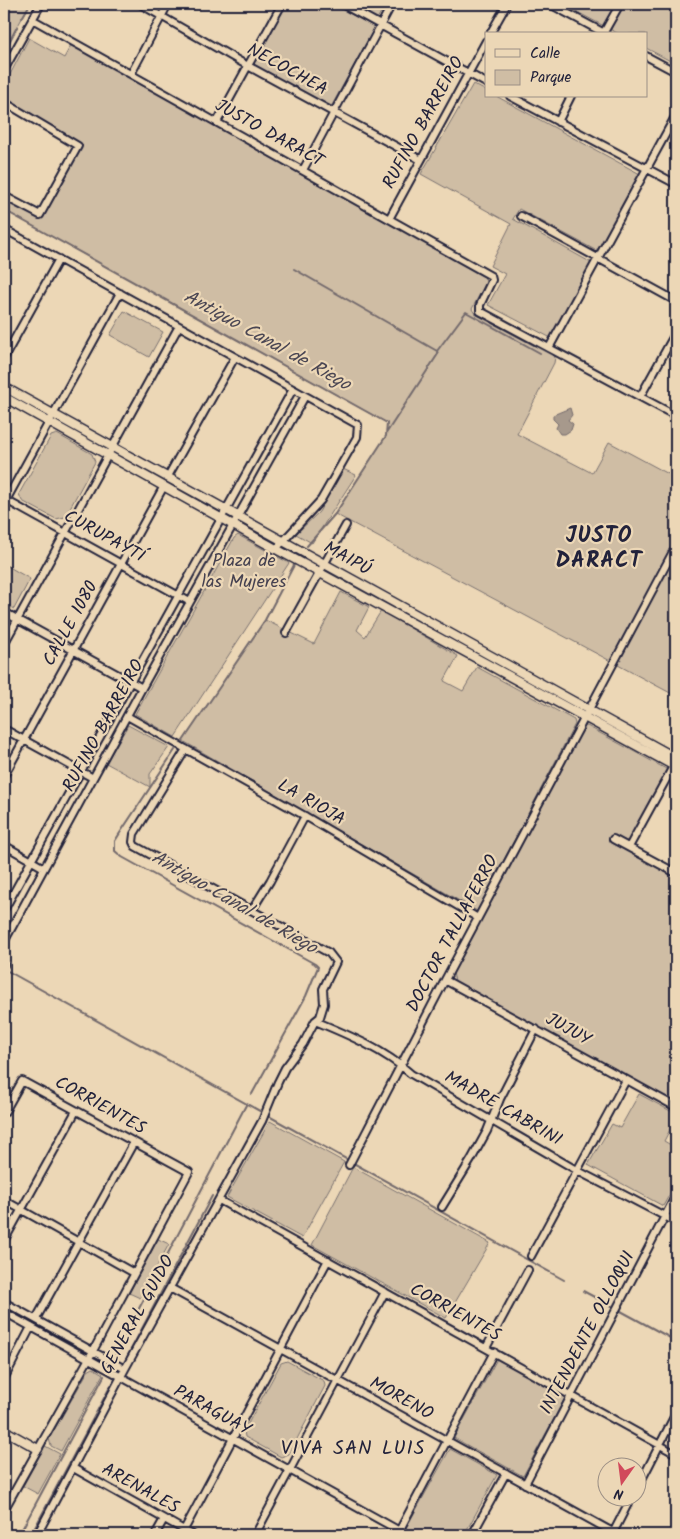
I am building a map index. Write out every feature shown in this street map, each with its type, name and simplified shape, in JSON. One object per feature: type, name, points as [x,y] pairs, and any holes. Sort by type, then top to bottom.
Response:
[{"type":"street","points":[[4,70],[41,4]]},
{"type":"street","name":"NECOCHEA","points":[[140,4],[248,66],[421,160]]},
{"type":"street","points":[[131,74],[168,4]]},
{"type":"street","points":[[217,122],[282,4]]},
{"type":"street","points":[[342,4],[485,83]]},
{"type":"street","points":[[303,170],[392,4]]},
{"type":"street","points":[[491,32],[507,4]]},
{"type":"street","points":[[550,4],[602,32]]},
{"type":"street","points":[[605,32],[620,4]]},
{"type":"street","name":"JUSTO DARACT","points":[[32,19],[491,276],[492,280],[480,305],[480,311],[550,348]]},
{"type":"street","name":"RUFINO BARREIRO","points":[[389,218],[485,44]]},
{"type":"street","points":[[648,57],[676,72]]},
{"type":"street","points":[[514,98],[676,184]]},
{"type":"street","points":[[558,122],[570,98]]},
{"type":"street","points":[[4,102],[78,146],[40,215],[4,196]]},
{"type":"street","points":[[676,115],[550,348],[676,416]]},
{"type":"street","points":[[521,216],[676,301]]},
{"type":"street","points":[[4,229],[358,425],[356,437],[321,500],[276,549]]},
{"type":"street","points":[[4,358],[59,259]]},
{"type":"street","points":[[4,501],[120,292]]},
{"type":"street","points":[[4,644],[179,326]]},
{"type":"street","points":[[640,397],[676,332]]},
{"type":"street","points":[[167,478],[235,357]]},
{"type":"street","name":"MAIPÚ","points":[[4,387],[588,709],[676,762]]},
{"type":"street","points":[[226,510],[293,389]]},
{"type":"street","points":[[238,516],[306,396]]},
{"type":"street","name":"MAIPÚ","points":[[4,398],[584,718],[676,762]]},
{"type":"street","name":"CALLE 1080","points":[[4,776],[164,486]]},
{"type":"street","name":"CURUPAYTÍ","points":[[4,501],[190,602]]},
{"type":"street","name":"RUFINO BARREIRO","points":[[4,910],[226,510]]},
{"type":"street","name":"RUFINO BARREIRO","points":[[4,942],[238,516]]},
{"type":"street","points":[[286,633],[346,525]]},
{"type":"street","points":[[588,709],[676,546]]},
{"type":"street","points":[[4,612],[142,688]]},
{"type":"street","points":[[406,620],[411,612]]},
{"type":"street","points":[[494,668],[499,660]]},
{"type":"street","name":"DOCTOR TALLAFERRO","points":[[349,1165],[588,709]]},
{"type":"street","name":"LA RIOJA","points":[[127,716],[305,816],[478,918]]},
{"type":"street","points":[[4,729],[93,778]]},
{"type":"street","points":[[186,749],[134,834],[132,842],[135,846],[252,910],[305,816]]},
{"type":"street","points":[[629,847],[676,762]]},
{"type":"street","points":[[614,839],[676,873]]},
{"type":"street","points":[[4,846],[44,868]]},
{"type":"street","name":"GENERAL GUIDO","points":[[37,1535],[263,1118],[285,1068],[304,1044],[315,1020],[320,1017],[323,1010],[323,990],[336,962],[330,953],[252,910]]},
{"type":"street","name":"JUJUY","points":[[445,980],[676,1107]]},
{"type":"street","name":"MADRE CABRINI","points":[[315,1020],[353,1037],[401,1065],[412,1074],[578,1170],[676,1222]]},
{"type":"street","points":[[442,1207],[471,1160],[536,1030]]},
{"type":"street","points":[[531,1256],[626,1080]]},
{"type":"street","name":"CORRIENTES","points":[[4,1113],[22,1081],[189,1172]]},
{"type":"street","points":[[4,1241],[76,1111]]},
{"type":"street","points":[[36,1320],[134,1142]]},
{"type":"street","name":"GENERAL GUIDO","points":[[4,1510],[93,1351],[189,1172]]},
{"type":"street","name":"INTENDENTE OLLOQUI","points":[[526,1484],[676,1196]]},
{"type":"street","points":[[4,1200],[134,1273]]},
{"type":"street","name":"CORRIENTES","points":[[219,1200],[676,1454]]},
{"type":"street","points":[[184,1530],[328,1260]]},
{"type":"street","points":[[486,1348],[528,1270]]},
{"type":"street","name":"MORENO","points":[[170,1288],[615,1534]]},
{"type":"street","points":[[255,1535],[385,1292]]},
{"type":"street","points":[[4,1302],[126,1369]]},
{"type":"street","name":"PARAGUAY","points":[[4,1312],[290,1470],[398,1533],[407,1535]]},
{"type":"street","points":[[4,1379],[31,1327]]},
{"type":"street","points":[[398,1533],[494,1352]]},
{"type":"street","points":[[648,1467],[676,1413]]},
{"type":"street","points":[[4,1430],[38,1449]]},
{"type":"street","name":"ARENALES","points":[[73,1468],[194,1535]]},
{"type":"street","points":[[472,1535],[506,1473]]},
{"type":"street","points":[[615,1534],[628,1506]]},
{"type":"street","points":[[155,1535],[164,1519]]},
{"type":"green space","points":[[4,4],[30,4],[6,47],[4,45]]},
{"type":"green space","points":[[286,4],[332,4],[375,27],[331,107],[251,64]]},
{"type":"green space","points":[[351,4],[386,4],[377,19]]},
{"type":"green space","points":[[562,4],[676,4],[676,64],[648,49],[648,32],[615,32]]},
{"type":"green space","points":[[29,38],[64,58],[71,45],[484,276],[486,282],[472,309],[475,314],[555,357],[554,363],[517,434],[592,473],[609,442],[676,478],[676,533],[674,536],[676,538],[676,696],[335,514],[386,436],[387,423],[4,210],[4,196],[40,215],[78,146],[4,102],[4,86]]},
{"type":"green space","points":[[473,84],[485,90],[485,98],[500,98],[640,174],[599,248],[595,250],[519,209],[513,219],[590,262],[591,266],[551,338],[488,305],[505,274],[490,266],[511,224],[421,174]]},
{"type":"green space","points":[[124,311],[163,332],[149,357],[110,335]]},
{"type":"green space","points":[[57,434],[92,454],[95,462],[65,517],[56,519],[22,501],[19,494],[51,436]]},
{"type":"green space","points":[[343,469],[356,475],[312,543],[296,534],[319,512]]},
{"type":"green space","name":"Plaza de las Mujeres","points":[[238,535],[289,563],[175,737],[135,714],[234,538]]},
{"type":"green space","points":[[4,564],[30,579],[14,609],[4,604]]},
{"type":"green space","points":[[341,592],[369,607],[357,630],[365,637],[381,611],[458,656],[444,681],[463,691],[477,667],[574,720],[575,724],[477,911],[183,741],[265,620],[314,644]]},
{"type":"green space","points":[[128,725],[169,747],[150,774],[150,787],[106,763]]},
{"type":"green space","points":[[584,726],[668,770],[626,849],[676,878],[676,1104],[455,981],[453,973]]},
{"type":"green space","points":[[639,1094],[676,1114],[676,1118],[664,1141],[676,1148],[676,1183],[663,1206],[588,1165],[612,1124],[620,1128]]},
{"type":"green space","points":[[270,1121],[344,1162],[302,1238],[227,1197]]},
{"type":"green space","points":[[353,1167],[490,1243],[446,1318],[312,1245]]},
{"type":"green space","points":[[158,1239],[169,1244],[140,1298],[129,1293]]},
{"type":"green space","points":[[497,1359],[566,1396],[523,1476],[454,1438]]},
{"type":"green space","points":[[287,1361],[324,1381],[325,1386],[289,1454],[281,1457],[245,1437],[244,1431],[281,1363]]},
{"type":"green space","points":[[93,1368],[103,1374],[61,1451],[51,1446],[49,1439],[88,1371]]},
{"type":"green space","points":[[45,1446],[60,1454],[38,1494],[23,1486]]},
{"type":"green space","points":[[450,1449],[497,1475],[464,1535],[418,1535],[406,1528]]},
{"type":"shaded area","points":[[570,408],[572,415],[568,420],[573,424],[571,430],[565,434],[560,434],[556,428],[558,424],[553,419],[553,415]]},
{"type":"waterway","points":[[22,18],[30,4]]},
{"type":"waterway","points":[[351,4],[377,19]]},
{"type":"waterway","points":[[4,52],[17,27]]},
{"type":"waterway","name":"Antiguo Canal de Riego","points":[[4,210],[387,423],[386,436],[335,514],[307,546]]},
{"type":"waterway","points":[[294,269],[437,351]]},
{"type":"waterway","points":[[387,432],[438,354],[437,351],[466,312],[540,353]]},
{"type":"waterway","points":[[22,403],[37,411]]},
{"type":"waterway","points":[[64,426],[100,446]]},
{"type":"waterway","points":[[119,456],[212,507]]},
{"type":"waterway","points":[[245,526],[275,542]]},
{"type":"waterway","name":"Antiguo Canal de Riego","points":[[183,741],[265,620],[294,565]]},
{"type":"waterway","name":"Antiguo Canal de Riego","points":[[175,750],[115,841],[115,851],[122,857],[318,967],[306,996],[252,1094]]},
{"type":"waterway","points":[[4,969],[564,1280]]},
{"type":"waterway","name":"Antiguo Canal de Riego","points":[[114,1356],[246,1105]]},
{"type":"waterway","points":[[127,1357],[212,1196]]},
{"type":"waterway","points":[[583,1291],[615,1308]]},
{"type":"waterway","points":[[4,1307],[79,1348]]},
{"type":"waterway","points":[[619,1310],[676,1341]]},
{"type":"waterway","points":[[99,1360],[119,1371]]},
{"type":"waterway","name":"Antiguo Canal de Riego","points":[[19,1535],[104,1376]]},
{"type":"waterway","points":[[31,1535],[111,1385]]},
{"type":"district","name":"JUSTO DARACT","points":[[599,548]]},
{"type":"district","name":"VIVA SAN LUIS","points":[[353,1449]]}]
